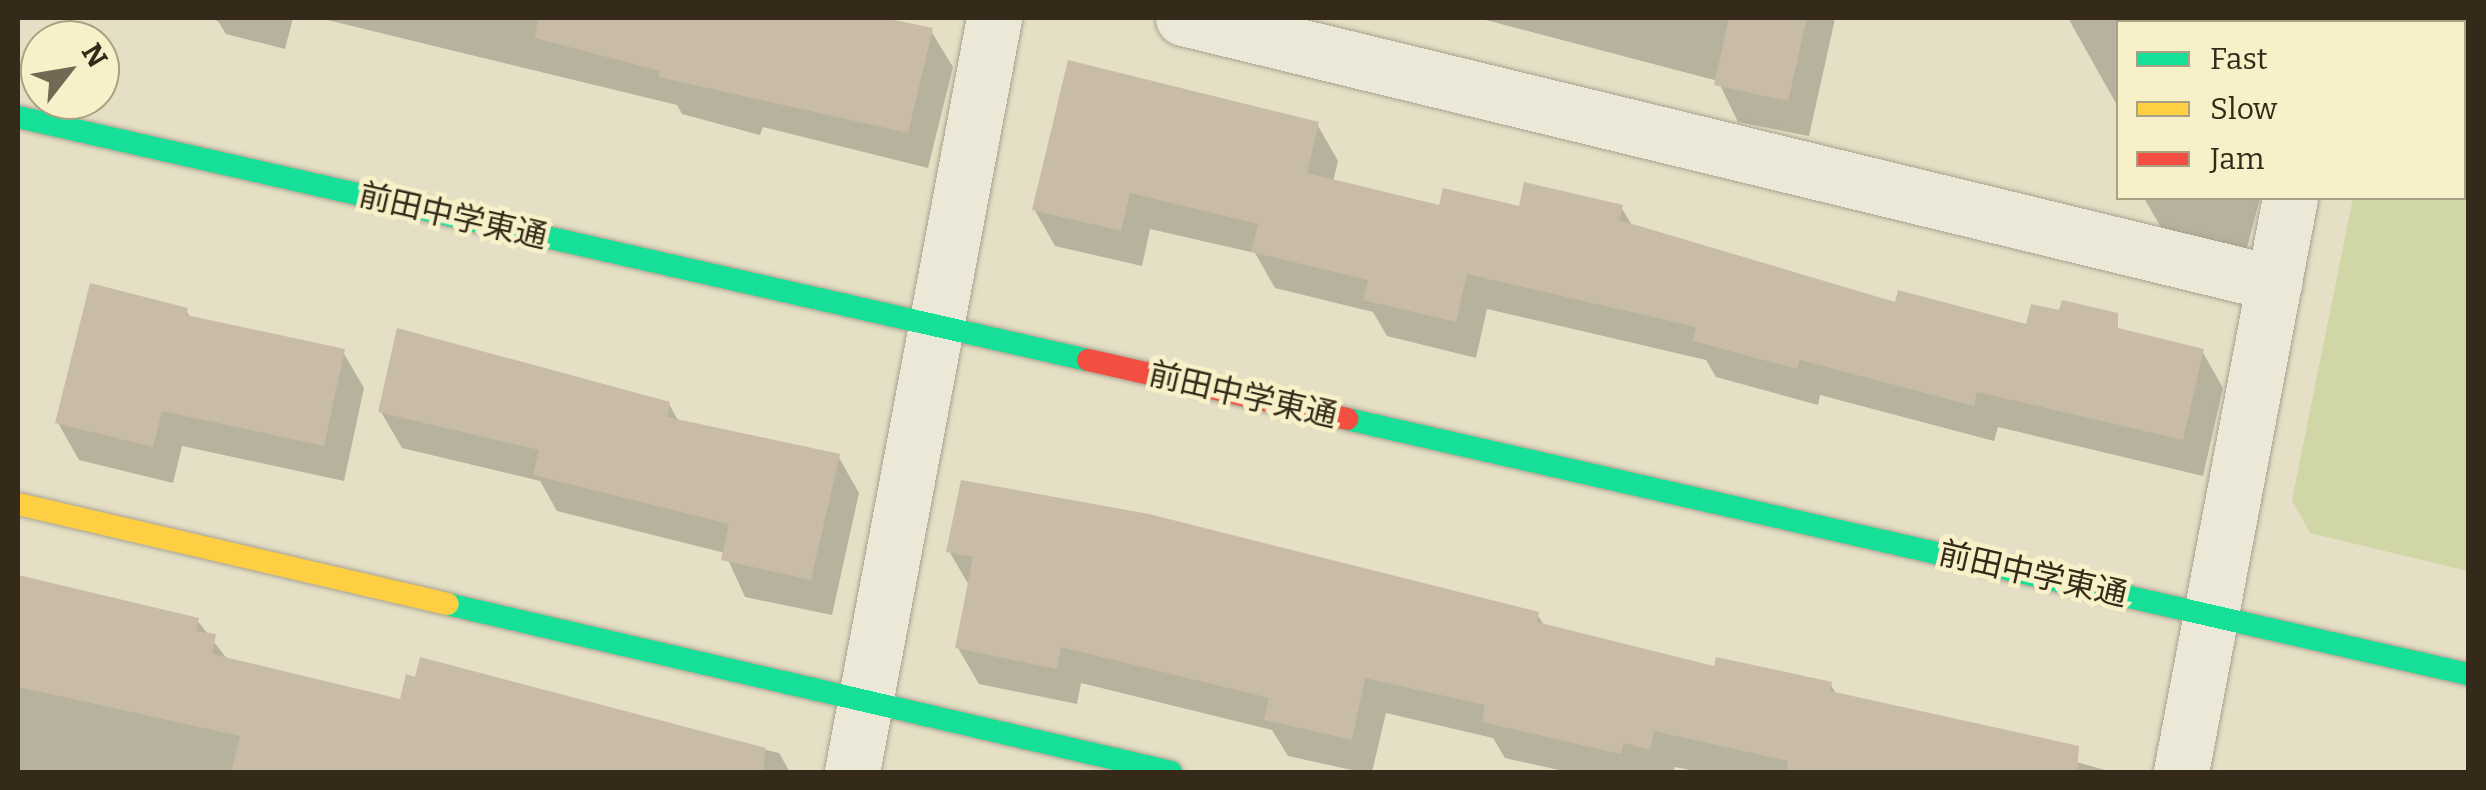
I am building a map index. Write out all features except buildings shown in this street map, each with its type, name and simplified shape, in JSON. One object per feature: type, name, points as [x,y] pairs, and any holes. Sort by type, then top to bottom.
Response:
[{"type":"street","points":[[852,772],[994,18]]},
{"type":"street","points":[[1183,18],[2274,283]]},
{"type":"street","name":"前田中学東通","points":[[18,117],[2468,674]]},
{"type":"street","points":[[2180,772],[2290,200]]},
{"type":"street","points":[[18,504],[1171,772]]},
{"type":"green space","points":[[2468,18],[2468,571],[2310,533],[2292,500],[2353,200],[2466,200],[2466,20],[2388,20]]},
{"type":"traffic: fast","points":[[18,117],[1088,360]]},
{"type":"traffic: fast","points":[[1347,419],[2468,674]]},
{"type":"traffic: fast","points":[[447,604],[1171,772]]},
{"type":"traffic: slow","points":[[18,504],[447,604]]},
{"type":"traffic: jam","points":[[1088,360],[1347,419]]}]
